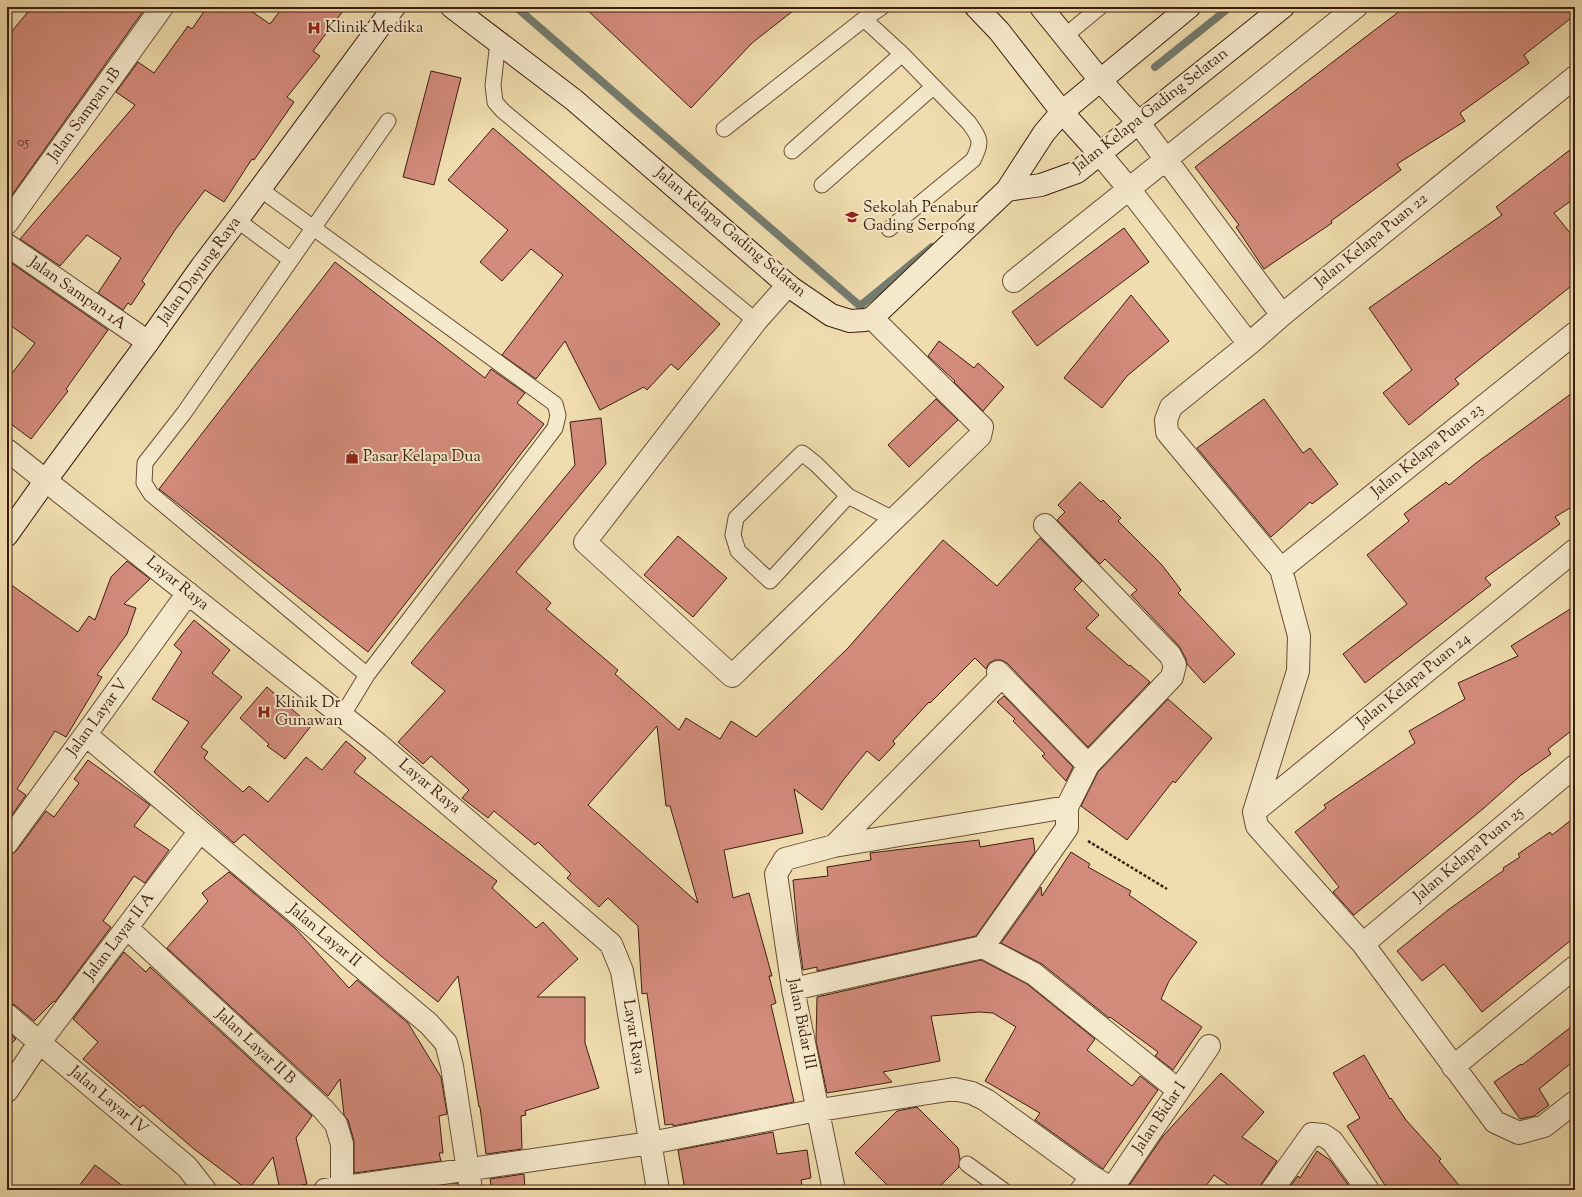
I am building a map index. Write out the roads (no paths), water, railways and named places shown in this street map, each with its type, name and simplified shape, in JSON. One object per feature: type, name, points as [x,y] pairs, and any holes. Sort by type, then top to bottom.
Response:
[{"type":"street","name":"Jalan Sampan 1B","points":[[7,223],[162,7]]},
{"type":"street","name":"Jalan Dayung Raya","points":[[7,535],[202,266],[238,220],[394,7]]},
{"type":"street","name":"Jalan Kelapa Gading Selatan","points":[[452,7],[574,100],[788,284],[831,315],[850,321],[872,318]]},
{"type":"street","points":[[976,7],[999,32],[1062,112],[1129,189],[1248,344]]},
{"type":"street","points":[[1041,7],[1100,80],[1138,122],[1282,315]]},
{"type":"street","points":[[788,284],[756,321],[585,542],[732,676],[980,436],[982,427],[872,318],[1007,190],[1044,132],[1062,112],[1189,7]]},
{"type":"street","name":"Jalan Kelapa Gading Selatan","points":[[1007,190],[1041,185],[1077,172],[1283,7]]},
{"type":"street","points":[[1014,281],[1356,7]]},
{"type":"street","name":"Jalan Kelapa Puan 22","points":[[1281,569],[1167,432],[1166,420],[1171,407],[1575,77]]},
{"type":"street","name":"Jalan Sampan 1A","points":[[7,245],[148,342]]},
{"type":"street","name":"Jalan Kelapa Puan 23","points":[[1281,569],[1575,333]]},
{"type":"street","name":"Layar Raya","points":[[7,450],[378,744],[611,944],[622,971],[658,1190]]},
{"type":"street","points":[[983,947],[1067,817],[1088,765],[1172,677],[1175,665],[1170,655],[1045,525]]},
{"type":"street","name":"Jalan Kelapa Puan 24","points":[[1254,812],[1575,550]]},
{"type":"street","points":[[1281,569],[1299,636],[1298,671],[1254,812],[1257,826],[1363,944],[1495,1122],[1520,1133],[1544,1126],[1575,1102]]},
{"type":"street","name":"Jalan Layar V","points":[[7,843],[188,593]]},
{"type":"street","points":[[834,846],[1000,674],[1088,765]]},
{"type":"street","name":"Jalan Layar II","points":[[86,734],[429,1024],[446,1043],[452,1066],[469,1180]]},
{"type":"street","name":"Jalan Kelapa Puan 25","points":[[1363,944],[1575,766]]},
{"type":"street","points":[[834,846],[1067,817]]},
{"type":"street","name":"Jalan Layar II A","points":[[7,1091],[39,1043],[200,831]]},
{"type":"street","name":"Jalan Bidar III","points":[[834,846],[785,859],[776,874],[793,989],[819,1110],[834,1190]]},
{"type":"street","name":"Jalan Layar II B","points":[[127,928],[323,1109],[336,1124],[342,1144],[336,1189]]},
{"type":"street","points":[[793,989],[983,947],[1034,974],[1178,1090]]},
{"type":"street","points":[[1454,1066],[1575,967]]},
{"type":"street","name":"Jalan Layar IV","points":[[7,1015],[187,1167],[204,1190]]},
{"type":"street","name":"Jalan Bidar I","points":[[1112,1190],[1209,1046]]},
{"type":"street","points":[[336,1189],[469,1180],[819,1110],[954,1089],[972,1093],[986,1100],[1083,1182],[1112,1190]]},
{"type":"street","points":[[1272,1190],[1312,1134],[1322,1135],[1332,1142],[1368,1190]]},
{"type":"lane","points":[[724,129],[864,19],[882,7]]},
{"type":"lane","points":[[1065,36],[1100,7]]},
{"type":"lane","points":[[864,19],[902,54],[969,123],[977,134],[979,147],[973,160],[889,229]]},
{"type":"lane","points":[[498,42],[493,85],[495,102],[756,321]]},
{"type":"lane","points":[[792,151],[902,54]]},
{"type":"lane","points":[[822,185],[933,87]]},
{"type":"lane","points":[[367,675],[152,494],[144,483],[145,463],[184,413],[388,121]]},
{"type":"lane","points":[[260,189],[555,404],[558,415],[555,428],[367,675],[342,716]]},
{"type":"lane","points":[[238,220],[291,260]]},
{"type":"lane","points":[[848,496],[770,582],[738,551],[733,535],[736,518],[802,453],[816,464],[848,496],[893,519]]},
{"type":"lane","points":[[967,1164],[1003,1190]]},
{"type":"waterway","points":[[516,7],[860,306],[932,247]]},
{"type":"waterway","points":[[1155,67],[1230,7]]},
{"type":"place","name":"Klinik Medika","points":[[314,28]]},
{"type":"place","name":"Sekolah Penabur Gading Serpong","points":[[852,217]]},
{"type":"place","name":"Pasar Kelapa Dua","points":[[352,457]]},
{"type":"place","name":"Klinik Dr Gunawan","points":[[264,712]]}]
